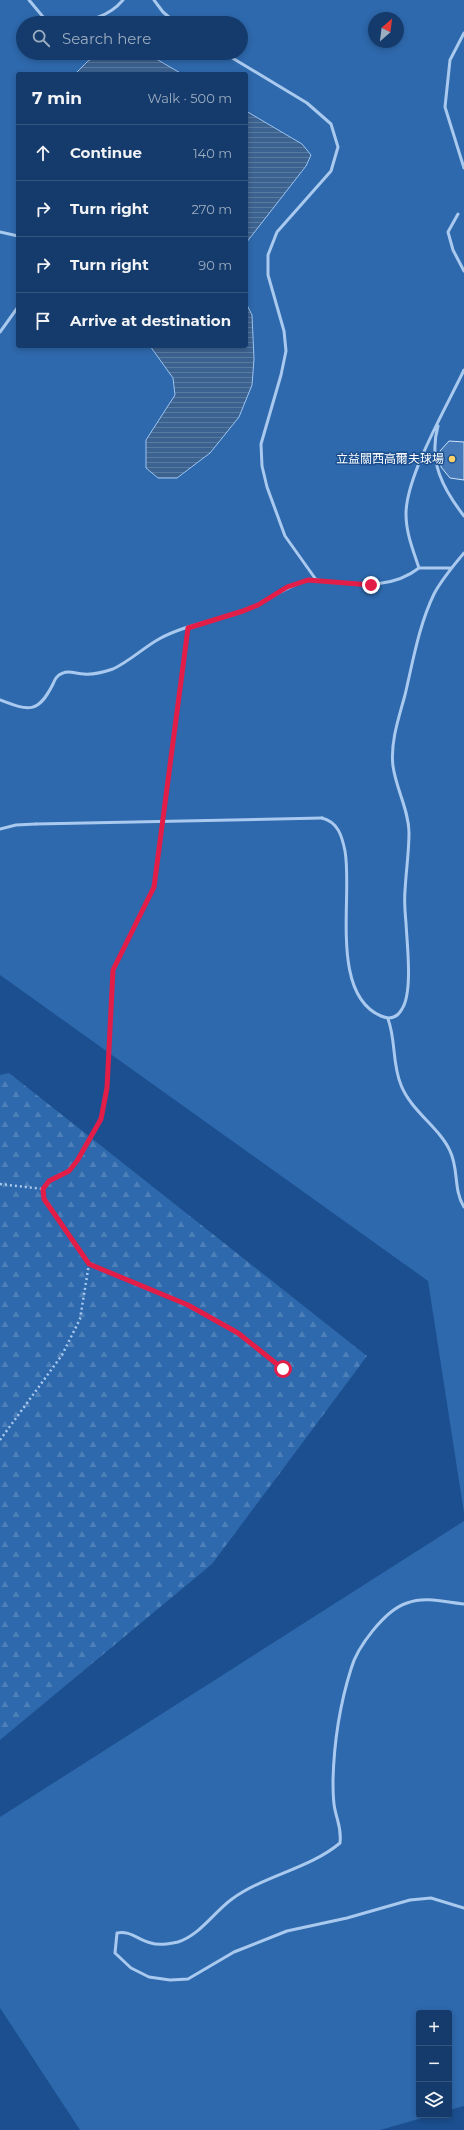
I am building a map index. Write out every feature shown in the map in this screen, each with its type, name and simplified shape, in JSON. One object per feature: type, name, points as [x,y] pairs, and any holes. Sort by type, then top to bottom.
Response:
[{"type":"lane","points":[[29,0],[42,16]]},
{"type":"lane","points":[[99,16],[114,10],[123,0]]},
{"type":"lane","points":[[154,0],[168,16]]},
{"type":"lane","points":[[464,34],[450,60],[445,107],[464,168]]},
{"type":"lane","points":[[236,60],[307,103],[331,124],[338,146],[331,171],[277,232],[268,255],[268,275],[284,331],[286,351],[281,375],[260,444],[262,466],[267,487],[285,536],[317,581]]},
{"type":"lane","points":[[458,214],[448,232],[453,250],[464,271]]},
{"type":"lane","points":[[0,232],[16,236]]},
{"type":"lane","points":[[0,332],[16,310]]},
{"type":"lane","points":[[419,568],[410,540],[406,514],[408,496],[430,439],[464,370]]},
{"type":"lane","points":[[441,418],[436,433],[434,457],[438,474],[451,500],[464,516]]},
{"type":"lane","points":[[0,829],[16,825],[36,824],[322,818],[335,824],[339,830],[345,850],[347,878],[347,961],[354,986],[364,1002],[377,1014],[388,1019],[394,1017],[403,1009],[409,973],[404,893],[409,832],[406,813],[393,767],[396,728],[421,630],[434,594],[451,568],[464,553]]},
{"type":"lane","points":[[0,700],[21,708],[33,708],[41,704],[56,677],[62,673],[100,673],[114,668],[127,662],[159,639],[258,605],[287,587],[308,580],[371,585],[395,581],[408,576],[419,568],[451,568]]},
{"type":"lane","points":[[388,1019],[392,1029],[395,1061],[400,1084],[411,1102],[441,1136],[450,1150],[454,1164],[456,1187],[459,1199],[464,1206]]},
{"type":"lane","points":[[464,1604],[428,1599],[407,1603],[387,1615],[368,1637],[351,1667],[336,1734],[333,1779],[334,1805],[341,1831],[340,1843],[330,1851],[277,1874],[232,1898],[201,1928],[180,1941],[165,1945],[150,1943],[124,1931],[117,1933],[115,1953],[131,1968],[149,1977],[170,1980],[188,1978],[234,1952],[287,1931],[348,1918],[410,1900],[431,1898],[464,1908]]},
{"type":"path","points":[[163,816],[188,628]]},
{"type":"path","points":[[162,824],[154,887],[113,970],[107,1088],[101,1119],[77,1161],[69,1171],[49,1181],[43,1189],[44,1199],[89,1264],[188,1305],[238,1333],[283,1369]]},
{"type":"path","points":[[0,1184],[43,1189]]},
{"type":"path","points":[[0,1440],[62,1355],[80,1319],[89,1264]]},
{"type":"green space","name":"立益關西高爾夫球場","points":[[0,0],[464,0],[464,1513],[428,1281],[0,975]]},
{"type":"green space","points":[[9,1073],[367,1356],[212,1564],[0,1740],[0,1075]]},
{"type":"green space","points":[[464,1521],[464,2106],[452,2109],[452,2010],[416,2010],[416,2118],[422,2118],[380,2130],[80,2130],[0,2008],[0,1817]]},
{"type":"shaded area","points":[[158,60],[179,72],[77,72],[88,61]]},
{"type":"shaded area","points":[[248,112],[302,144],[311,155],[306,166],[248,240]]},
{"type":"shaded area","points":[[248,307],[252,315],[254,359],[252,385],[239,417],[210,453],[177,478],[158,478],[146,468],[146,440],[175,395],[173,378],[151,348],[248,348]]},
{"type":"building","name":"立益關西高爾夫球場","points":[[449,441],[464,442],[464,480],[450,478],[441,467],[440,451]]},
{"type":"place","name":"立益關西高爾夫球場","points":[[452,459]]},
{"type":"route","points":[[283,1369],[238,1333],[188,1305],[89,1264],[44,1199],[43,1189],[49,1181],[69,1171],[77,1161],[85,1144],[101,1119],[107,1088],[113,970],[154,887],[188,628],[243,611],[258,605],[287,587],[308,580],[371,585]]}]
